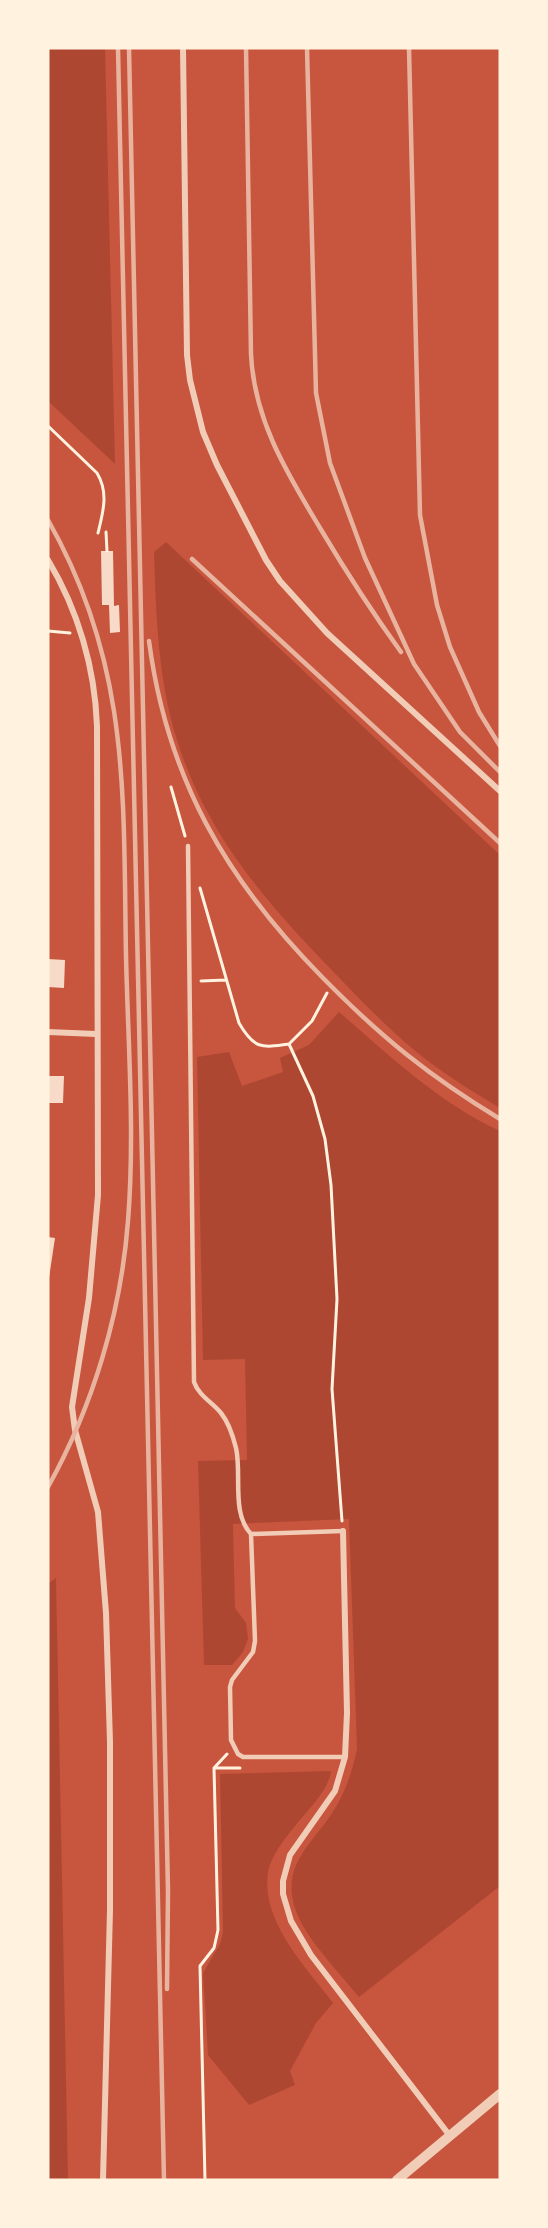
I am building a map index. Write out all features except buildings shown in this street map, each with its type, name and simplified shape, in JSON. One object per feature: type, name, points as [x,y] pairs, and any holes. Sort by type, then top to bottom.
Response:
[{"type":"street","points":[[183,48],[188,355],[195,402],[217,465],[266,560],[294,599],[500,791]]},
{"type":"street","points":[[48,560],[81,634],[93,683],[97,726],[96,1230],[90,1298],[72,1407],[75,1430],[98,1512],[106,1613],[110,1742],[110,1910],[103,2180]]},
{"type":"street","points":[[48,1032],[96,1034]]},
{"type":"street","points":[[343,1531],[347,1713],[345,1757],[335,1791],[290,1856],[283,1881],[286,1906],[291,1921],[311,1954],[450,2136]]},
{"type":"street","points":[[397,2180],[500,2094]]},
{"type":"lane","points":[[188,846],[194,1382],[204,1398],[226,1420],[231,1432],[236,1450],[241,1514],[244,1527],[251,1534],[255,1641],[253,1652],[232,1680],[230,1687],[233,1747],[238,1754],[252,1759],[345,1757]]},
{"type":"lane","points":[[251,1534],[343,1531]]},
{"type":"path","points":[[48,426],[97,473],[102,481],[105,500],[98,533]]},
{"type":"path","points":[[106,532],[107,551]]},
{"type":"path","points":[[48,631],[81,634]]},
{"type":"path","points":[[171,786],[188,846]]},
{"type":"path","points":[[199,884],[239,1023],[248,1039],[261,1047],[289,1044],[312,1021],[327,993]]},
{"type":"path","points":[[190,981],[226,980]]},
{"type":"path","points":[[289,1044],[314,1096],[325,1139],[331,1185],[337,1299],[332,1389],[343,1531]]},
{"type":"path","points":[[205,2180],[200,1965],[214,1948],[218,1930],[214,1768],[233,1747]]},
{"type":"shaded area","points":[[48,48],[105,48],[115,464],[48,401]]},
{"type":"shaded area","points":[[166,542],[500,855],[500,1108],[429,1062],[374,1014],[277,911],[219,832],[189,773],[177,740],[166,694],[157,623],[154,552]]},
{"type":"shaded area","points":[[339,1012],[396,1062],[436,1093],[456,1107],[500,1131],[500,1886],[359,1997],[309,1936],[298,1916],[292,1898],[295,1868],[341,1798],[357,1749],[349,1519],[233,1524],[235,1608],[246,1623],[248,1639],[243,1652],[232,1665],[204,1665],[198,1461],[247,1460],[245,1359],[203,1360],[197,1057],[229,1052],[242,1086],[283,1072],[280,1058],[309,1045]]},
{"type":"shaded area","points":[[56,1578],[68,2180],[48,2180],[48,1584]]},
{"type":"shaded area","points":[[331,1771],[323,1791],[276,1852],[268,1873],[268,1891],[271,1909],[278,1926],[299,1959],[333,2003],[316,2023],[290,2071],[295,2085],[249,2105],[208,2055],[203,1973],[220,1944],[223,1932],[220,1774]]},
{"type":"railway","points":[[118,48],[164,2180]]},
{"type":"railway","points":[[129,48],[168,1891],[167,1989]]},
{"type":"railway","points":[[246,48],[251,354],[258,401],[265,424],[284,466],[329,544],[401,652]]},
{"type":"railway","points":[[307,48],[316,393],[330,463],[365,558],[414,664],[460,732],[500,772]]},
{"type":"railway","points":[[409,48],[420,515],[437,605],[450,647],[479,712],[500,746]]},
{"type":"railway","points":[[48,520],[75,574],[95,627],[108,680],[117,733],[124,841],[131,1122],[128,1221],[119,1290],[91,1391],[64,1456],[48,1487]]},
{"type":"railway","points":[[192,559],[500,843]]},
{"type":"railway","points":[[149,641],[170,738],[186,782],[206,824],[257,903],[288,941],[365,1019],[428,1071],[500,1119]]}]
